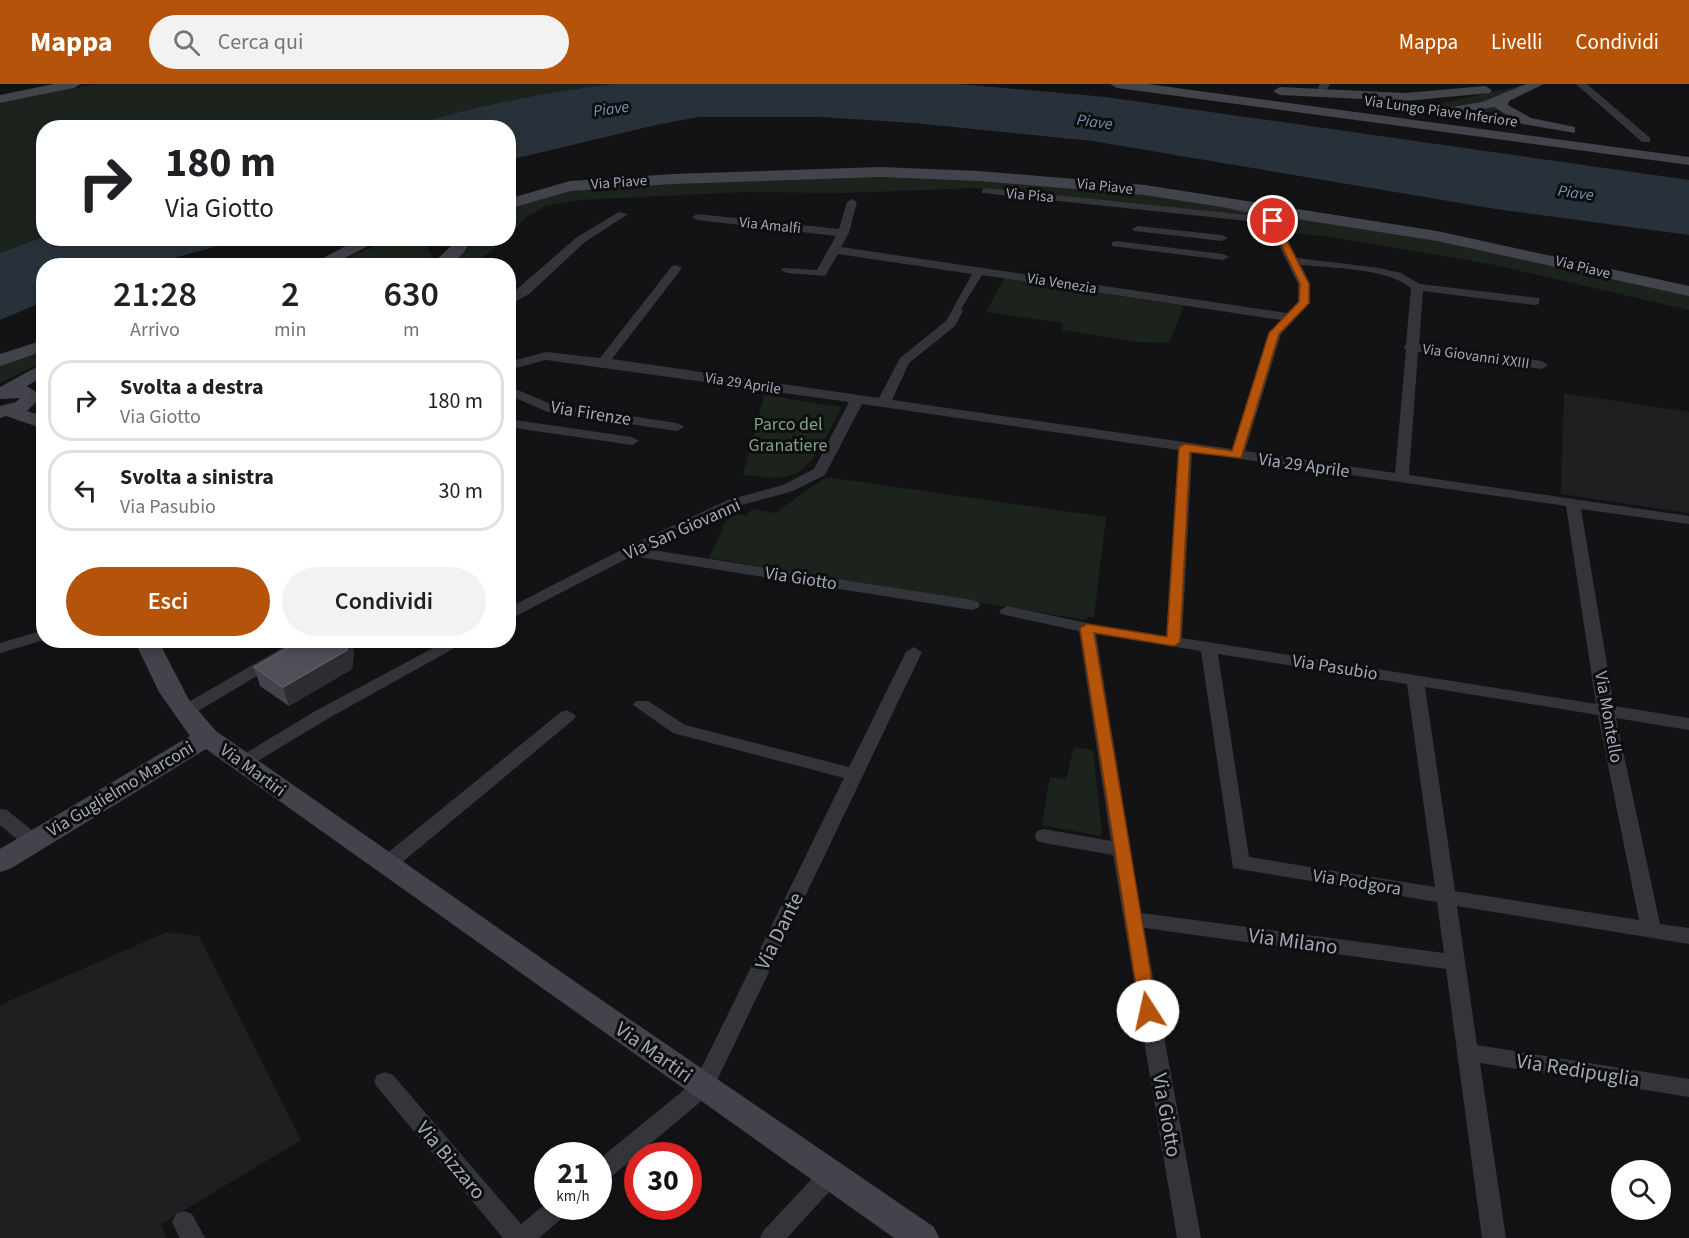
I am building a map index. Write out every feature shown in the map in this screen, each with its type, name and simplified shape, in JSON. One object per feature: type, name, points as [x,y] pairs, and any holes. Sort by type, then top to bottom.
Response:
[{"type":"street","points":[[0,89],[22,84]]},
{"type":"street","points":[[0,99],[74,84]]},
{"type":"street","name":"Via Lungo Piave Inferiore","points":[[1118,84],[1689,161]]},
{"type":"street","points":[[1515,84],[1434,100],[1425,106],[1434,113],[1469,110],[1503,99],[1537,84]]},
{"type":"street","points":[[1581,84],[1646,140]]},
{"type":"street","points":[[1485,90],[1405,97],[1322,89],[1275,90],[1689,147]]},
{"type":"street","points":[[1503,99],[1501,107],[1516,117],[1570,130]]},
{"type":"street","name":"Via Piave","points":[[516,202],[558,189],[588,184],[880,172],[979,176],[1109,186],[1213,200],[1437,236],[1689,291]]},
{"type":"street","name":"Via Pisa","points":[[986,191],[1112,202],[1181,212],[1273,221]]},
{"type":"street","points":[[1213,200],[1264,215],[1273,221],[1304,284],[1306,294],[1304,303],[1275,333],[1237,455]]},
{"type":"street","points":[[787,270],[821,274],[843,233],[852,202]]},
{"type":"street","points":[[1164,250],[1175,233],[1181,212]]},
{"type":"street","points":[[516,299],[525,294],[568,250],[596,228],[623,214]]},
{"type":"street","name":"Via Amalfi","points":[[697,217],[843,233]]},
{"type":"street","points":[[1138,229],[1222,238]]},
{"type":"street","points":[[1116,244],[1223,257]]},
{"type":"street","points":[[334,258],[360,246]]},
{"type":"street","points":[[449,258],[460,246]]},
{"type":"street","name":"Via Venezia","points":[[835,250],[1288,318]]},
{"type":"street","points":[[1291,261],[1398,275],[1410,278],[1417,287],[1536,301]]},
{"type":"street","points":[[603,363],[676,268]]},
{"type":"street","points":[[883,404],[904,361],[951,323],[979,271]]},
{"type":"street","name":"Via Giovanni XXIII","points":[[1402,479],[1410,347],[1417,287]]},
{"type":"street","name":"Via Giovanni XXIII","points":[[1410,347],[1542,365]]},
{"type":"street","points":[[0,360],[36,348]]},
{"type":"street","name":"Via 29 Aprile","points":[[516,364],[546,356],[603,363],[1689,520]]},
{"type":"street","points":[[3,392],[36,373]]},
{"type":"street","points":[[30,397],[32,384],[36,381]]},
{"type":"street","points":[[3,392],[19,390],[30,397],[36,408]]},
{"type":"street","name":"Via Firenze","points":[[516,394],[548,408],[677,427]]},
{"type":"street","points":[[5,412],[30,397]]},
{"type":"street","name":"Via San Giovanni","points":[[516,611],[630,551],[733,503],[788,489],[820,472],[857,400]]},
{"type":"street","points":[[5,412],[36,421]]},
{"type":"street","points":[[516,424],[632,441]]},
{"type":"street","points":[[1007,610],[1087,628],[1174,642],[1185,447]]},
{"type":"street","name":"Via Montello","points":[[1573,503],[1606,710],[1651,930]]},
{"type":"street","name":"Via Giotto","points":[[630,551],[972,605]]},
{"type":"street","name":"Via Giotto","points":[[1087,628],[1132,920],[1189,1238]]},
{"type":"street","points":[[0,648],[36,637]]},
{"type":"street","name":"Via Pasubio","points":[[1174,642],[1689,724]]},
{"type":"street","name":"Via Martiri","points":[[153,648],[184,712],[194,726],[207,737],[703,1087],[922,1238]]},
{"type":"street","points":[[184,712],[295,648]]},
{"type":"street","points":[[242,763],[359,694],[446,648]]},
{"type":"street","name":"Via Podgora","points":[[1209,648],[1240,863],[1689,936]]},
{"type":"street","name":"Via Dante","points":[[703,1087],[914,652]]},
{"type":"street","points":[[1415,680],[1494,1238]]},
{"type":"street","points":[[642,705],[680,729],[856,775]]},
{"type":"street","points":[[387,864],[567,716]]},
{"type":"street","name":"Via Guglielmo Marconi","points":[[0,862],[207,737]]},
{"type":"street","name":"Via Guglielmo Marconi","points":[[0,815],[33,842]]},
{"type":"street","points":[[1044,836],[1121,850]]},
{"type":"street","name":"Via Milano","points":[[1132,920],[1455,962]]},
{"type":"street","name":"Via Redipuglia","points":[[1468,1052],[1689,1088]]},
{"type":"street","name":"Via Bizzaro","points":[[385,1081],[520,1238]]},
{"type":"street","points":[[612,1162],[703,1087]]},
{"type":"street","points":[[772,1238],[830,1175]]},
{"type":"street","points":[[520,1238],[542,1220]]},
{"type":"shaded area","points":[[1564,393],[1689,412],[1689,513],[1561,494]]},
{"type":"shaded area","points":[[167,932],[199,936],[301,1140],[161,1224],[166,1238],[0,1238],[0,1005]]},
{"type":"green space","points":[[97,84],[614,84],[509,101],[432,120],[36,120],[36,240],[0,253],[0,103]]},
{"type":"green space","points":[[1528,84],[1465,108],[1452,110],[1429,106]]},
{"type":"green space","points":[[1497,104],[1505,114],[1528,124],[1458,114]]},
{"type":"green space","points":[[854,174],[1008,180],[1111,188],[1212,204],[1261,217],[978,188],[846,193],[745,192],[581,200],[546,206],[526,217],[516,228],[516,206],[564,190]]},
{"type":"green space","points":[[1259,212],[1411,234],[1689,293],[1689,310],[1495,265],[1331,237],[1283,232]]},
{"type":"green space","points":[[374,246],[426,246],[432,256],[430,258],[348,258]]},
{"type":"green space","points":[[469,246],[497,246],[482,258],[459,258]]},
{"type":"green space","points":[[1004,278],[1184,306],[1169,343],[1137,342],[1062,330],[1063,323],[986,312]]},
{"type":"green space","points":[[36,352],[36,365],[0,383],[0,365]]},
{"type":"green space","name":"Parco del Granatiere","points":[[764,395],[842,407],[812,459],[795,474],[769,478],[743,475]]},
{"type":"green space","points":[[826,477],[1106,517],[1094,617],[1087,617],[1086,620],[709,558],[725,523],[733,513],[747,516],[752,509],[775,513]]},
{"type":"green space","points":[[1074,747],[1093,750],[1102,833],[1100,836],[1042,825],[1050,777],[1066,779]]},
{"type":"water","name":"Piave","points":[[614,84],[958,84],[1106,97],[1689,180],[1689,235],[1496,209],[1092,141],[914,123],[820,117],[699,117],[516,158],[516,120],[432,120],[509,101]]},
{"type":"water","points":[[36,240],[36,246],[218,246],[174,258],[36,258],[36,305],[0,320],[0,253]]},
{"type":"building","points":[[287,648],[347,648],[283,687],[254,667]]},
{"type":"route","points":[[1148,1011],[1087,628],[1174,642],[1185,447],[1237,455],[1275,333],[1304,303],[1306,294],[1304,284],[1273,221]]}]
